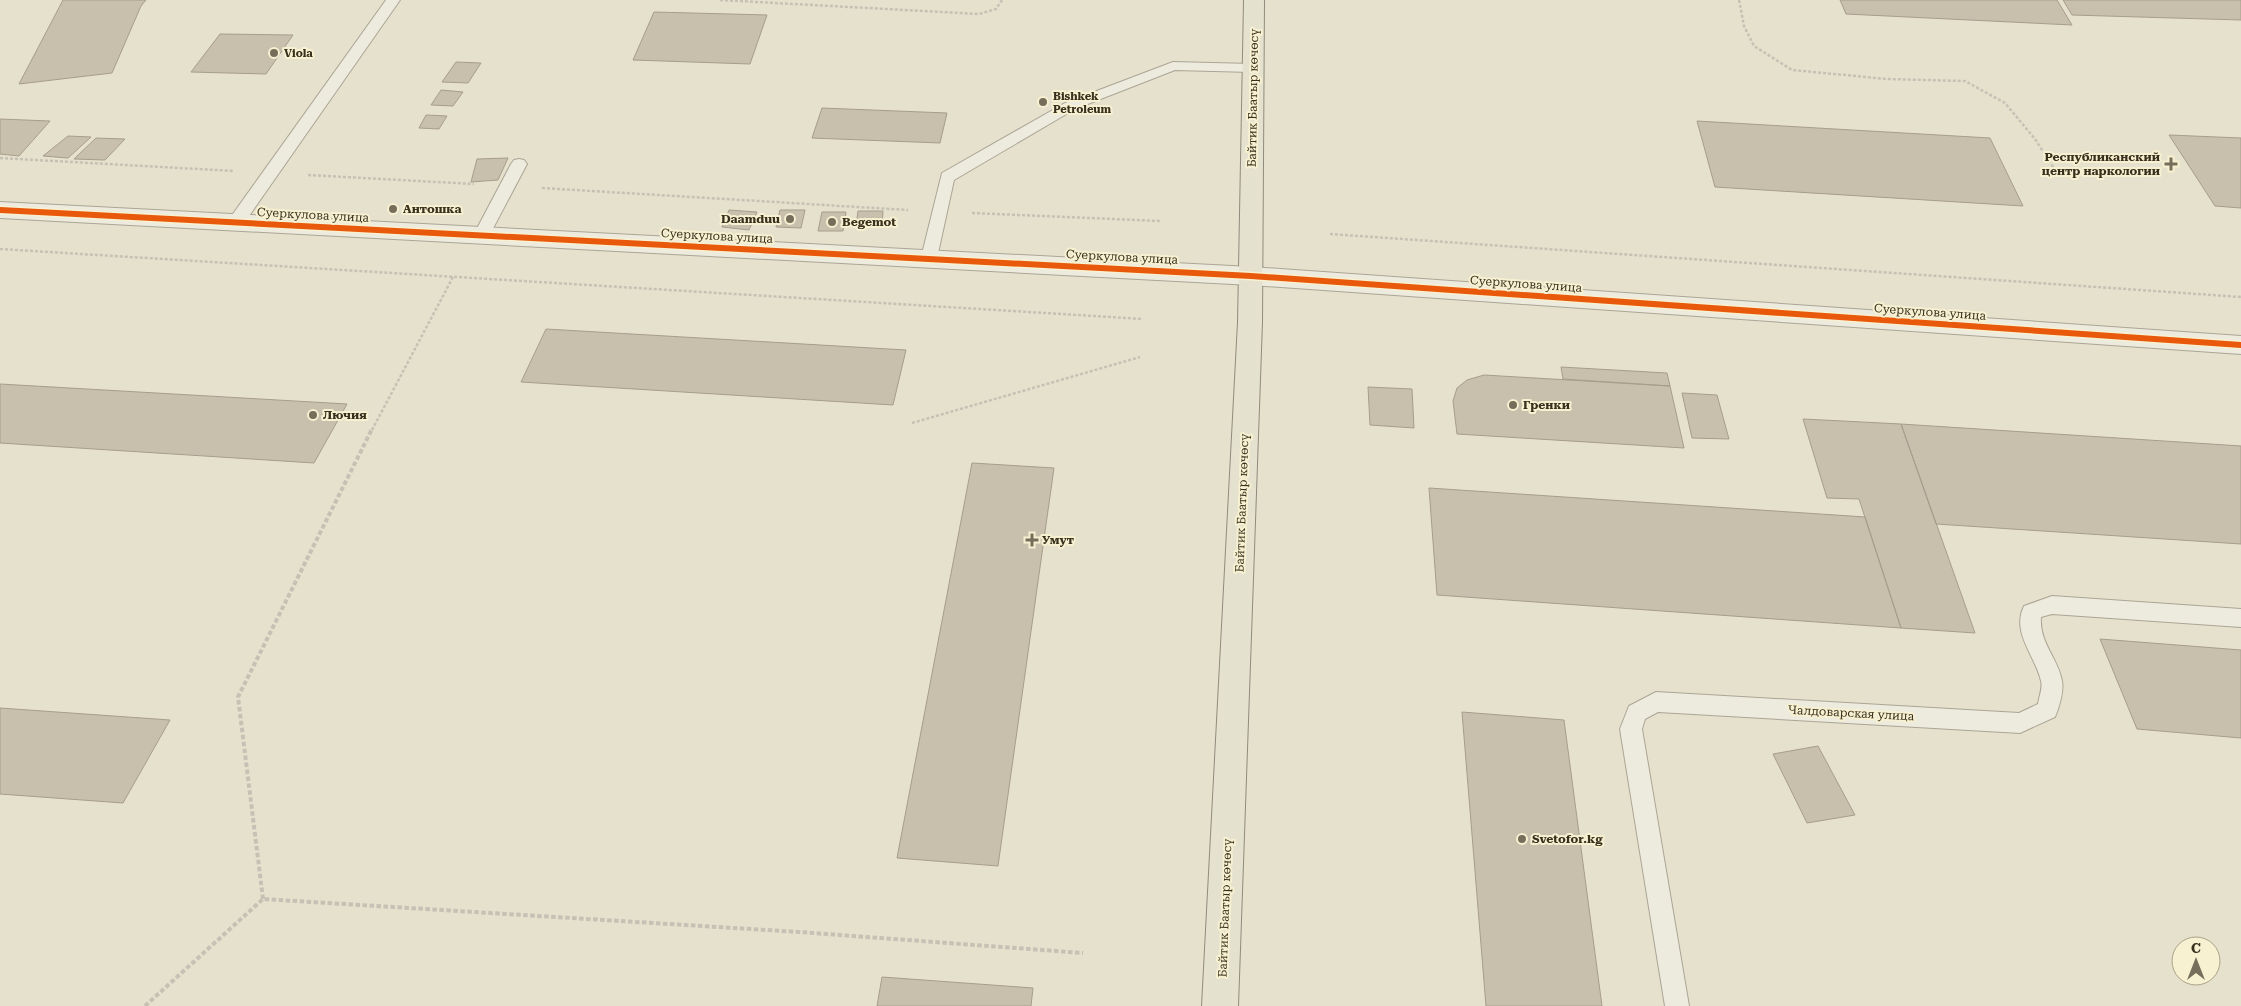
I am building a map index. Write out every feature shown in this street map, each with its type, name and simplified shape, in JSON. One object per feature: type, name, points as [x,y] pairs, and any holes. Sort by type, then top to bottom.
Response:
[{"type":"main road","name":"Байтик Баатыр көчөсү","points":[[1220,1006],[1251,276],[1254,0]]},
{"type":"street","name":"Суеркулова улица","points":[[0,210],[1251,276],[2241,345]]},
{"type":"lane","points":[[236,222],[392,0]]},
{"type":"lane","points":[[930,258],[947,177],[1070,106],[1173,66],[1252,68]]},
{"type":"lane","points":[[481,236],[518,164]]},
{"type":"lane","name":"Чалдоварская улица","points":[[1677,1006],[1631,729],[1636,712],[1656,702],[2020,723],[2048,710],[2052,682],[2030,630],[2031,612],[2052,605],[2241,618]]},
{"type":"path","points":[[720,0],[979,14],[993,12],[1001,5],[1002,0]]},
{"type":"path","points":[[1739,0],[1744,26],[1754,46],[1792,70],[1888,79],[1965,81],[2005,103],[2035,139],[2057,173]]},
{"type":"path","points":[[0,158],[940,212],[1160,221]]},
{"type":"path","points":[[1330,234],[2241,297]]},
{"type":"path","points":[[0,248],[1143,319]]},
{"type":"path","points":[[264,899],[238,697],[388,397],[453,276]]},
{"type":"path","points":[[912,423],[1140,357]]},
{"type":"path","points":[[145,1006],[264,899],[799,932],[1083,953]]},
{"type":"building","points":[[63,0],[146,0],[141,6],[112,73],[19,84]]},
{"type":"building","points":[[1840,0],[2057,0],[2072,25],[1846,14]]},
{"type":"building","points":[[2063,0],[2241,0],[2241,20],[2072,15]]},
{"type":"building","points":[[654,12],[767,15],[750,64],[633,60]]},
{"type":"building","name":"Viola","points":[[220,34],[293,35],[266,74],[191,72]]},
{"type":"building","points":[[456,62],[481,63],[468,83],[442,82]]},
{"type":"building","points":[[441,90],[463,92],[453,106],[431,105]]},
{"type":"building","points":[[822,108],[947,113],[940,143],[812,138]]},
{"type":"building","points":[[426,115],[447,116],[439,129],[419,128]]},
{"type":"building","points":[[0,119],[50,121],[19,156],[0,154]]},
{"type":"building","points":[[1697,121],[1990,138],[2023,206],[1715,187]]},
{"type":"building","points":[[2169,135],[2241,138],[2241,208],[2215,206]]},
{"type":"building","points":[[68,136],[91,137],[68,158],[43,156]]},
{"type":"building","points":[[96,138],[125,139],[105,160],[74,159]]},
{"type":"building","points":[[508,158],[498,180],[471,182],[477,159]]},
{"type":"building","points":[[729,210],[757,212],[749,230],[722,227]]},
{"type":"building","name":"Daamduu","points":[[780,210],[805,210],[801,228],[776,227]]},
{"type":"building","points":[[858,211],[883,211],[882,226],[856,226]]},
{"type":"building","name":"Begemot","points":[[822,212],[846,212],[843,231],[818,231]]},
{"type":"building","points":[[546,329],[906,350],[893,405],[521,382]]},
{"type":"building","points":[[1561,367],[1667,373],[1670,386],[1563,379]]},
{"type":"building","points":[[1484,375],[1670,386],[1684,448],[1457,434],[1453,401],[1457,388],[1467,380]]},
{"type":"building","points":[[0,384],[347,404],[314,463],[0,443]]},
{"type":"building","points":[[1368,387],[1412,389],[1414,428],[1370,425]]},
{"type":"building","points":[[1682,393],[1717,395],[1729,439],[1692,438]]},
{"type":"building","points":[[1803,419],[1901,424],[1975,633],[1901,628],[1859,499],[1827,498]]},
{"type":"building","points":[[1901,424],[2241,446],[2241,544],[1936,524]]},
{"type":"building","points":[[972,463],[1054,468],[998,866],[897,858]]},
{"type":"building","points":[[1429,488],[1865,517],[1901,628],[1437,595]]},
{"type":"building","points":[[2100,639],[2241,650],[2241,738],[2137,729]]},
{"type":"building","points":[[0,708],[170,720],[123,803],[0,794]]},
{"type":"building","points":[[1462,712],[1564,720],[1602,1006],[1486,1006]]},
{"type":"building","points":[[1818,746],[1855,815],[1807,823],[1773,754]]},
{"type":"building","points":[[882,977],[1033,988],[1031,1006],[877,1006]]},
{"type":"cycle path","points":[[0,210],[1251,276],[2241,345]]},
{"type":"place","name":"Viola","points":[[274,53]]},
{"type":"place","name":"Bishkek Petroleum","points":[[1043,102]]},
{"type":"place","name":"Республиканский центр наркологии","points":[[2171,164]]},
{"type":"place","name":"Антошка","points":[[393,209]]},
{"type":"place","name":"Daamduu","points":[[790,219]]},
{"type":"place","name":"Begemot","points":[[832,222]]},
{"type":"place","name":"Гренки","points":[[1513,405]]},
{"type":"place","name":"Лючия","points":[[313,415]]},
{"type":"place","name":"Умут","points":[[1032,540]]},
{"type":"place","name":"Svetofor.kg","points":[[1522,839]]}]
